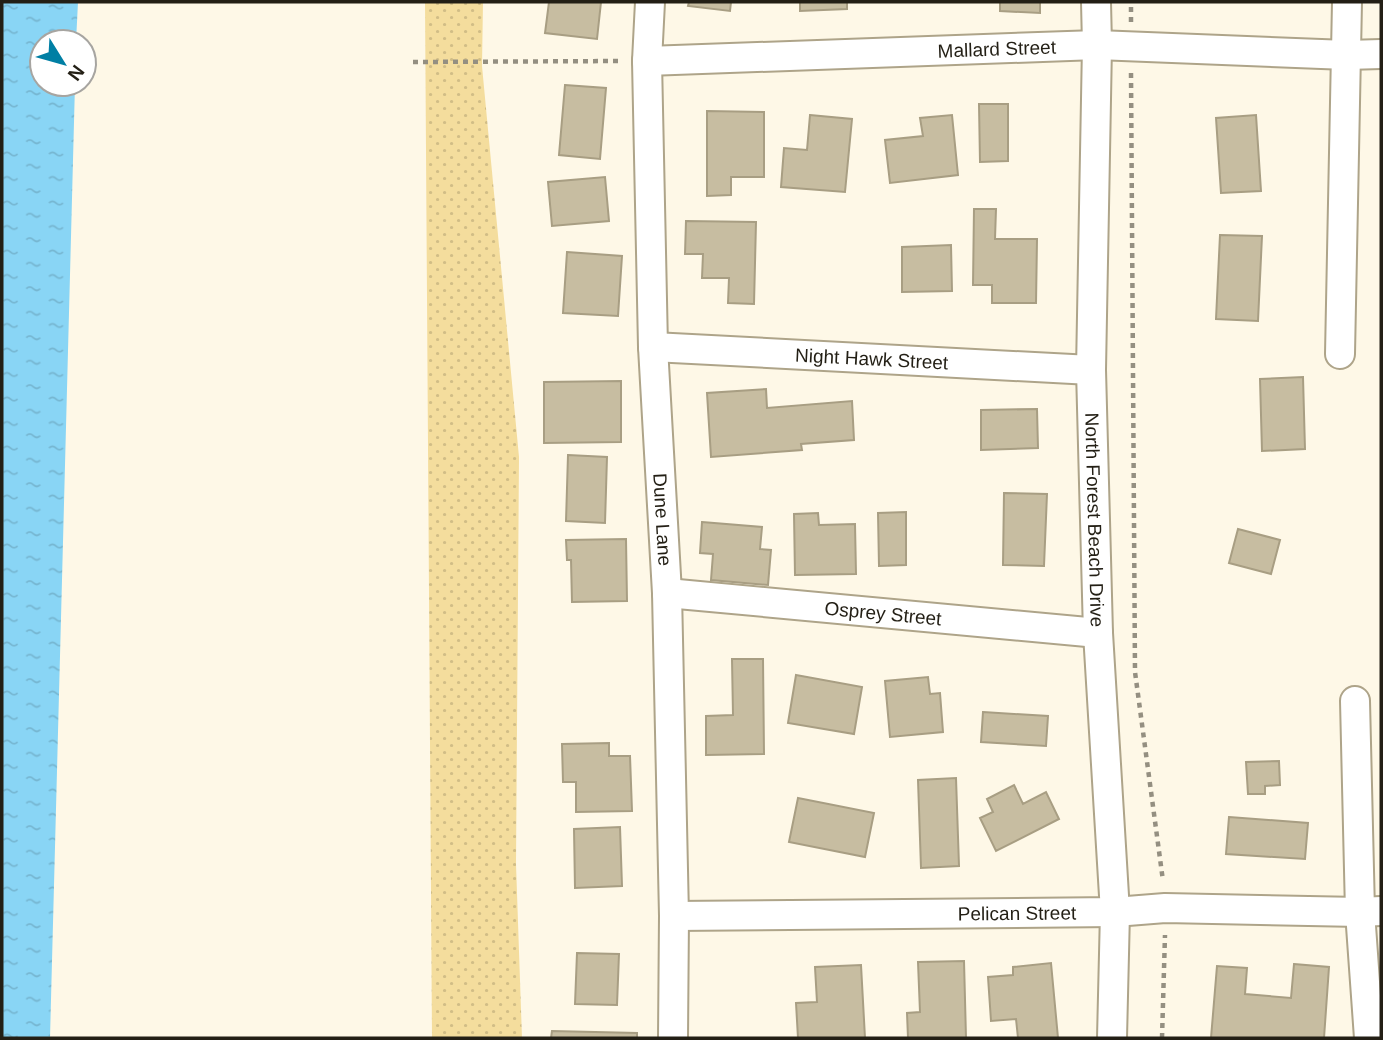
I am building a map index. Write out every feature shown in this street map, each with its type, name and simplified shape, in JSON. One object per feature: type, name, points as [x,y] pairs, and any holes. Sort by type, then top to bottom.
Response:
[{"type":"street","name":"Dune Lane","points":[[650,2],[647,61],[653,347],[667,593],[674,916],[673,1038]]},
{"type":"street","name":"North Forest Beach Drive","points":[[1096,2],[1091,370],[1098,633],[1115,912],[1112,1038]]},
{"type":"street","points":[[1340,354],[1347,2]]},
{"type":"street","name":"Mallard Street","points":[[647,61],[1097,45],[1381,54]]},
{"type":"street","name":"Night Hawk Street","points":[[653,347],[1091,370]]},
{"type":"street","name":"Osprey Street","points":[[667,593],[1098,633]]},
{"type":"street","points":[[1355,701],[1371,911],[1369,1038]]},
{"type":"street","name":"Pelican Street","points":[[674,916],[1115,912],[1166,908],[1371,911]]},
{"type":"path","points":[[1131,2],[1135,672],[1166,908],[1162,1038]]},
{"type":"path","points":[[413,62],[647,61]]},
{"type":"shaded area","points":[[425,2],[483,2],[482,66],[519,457],[516,864],[522,1038],[432,1038]]},
{"type":"water","points":[[2,2],[78,2],[77,28],[28,28],[28,98],[75,98],[50,1038],[2,1038]]},
{"type":"building","points":[[549,2],[601,2],[597,39],[545,33]]},
{"type":"building","points":[[689,2],[731,2],[730,11],[688,6]]},
{"type":"building","points":[[800,2],[847,2],[847,9],[800,11]]},
{"type":"building","points":[[1000,2],[1040,2],[1040,13],[1000,11]]},
{"type":"building","points":[[565,85],[606,88],[600,159],[559,155]]},
{"type":"building","points":[[979,104],[1008,104],[1008,161],[980,162]]},
{"type":"building","points":[[707,111],[764,112],[764,177],[731,177],[731,195],[707,196]]},
{"type":"building","points":[[810,115],[852,119],[845,192],[781,187],[784,148],[807,150]]},
{"type":"building","points":[[952,115],[958,175],[890,183],[885,140],[923,136],[920,118]]},
{"type":"building","points":[[1256,115],[1261,191],[1221,193],[1216,118]]},
{"type":"building","points":[[605,177],[609,221],[552,226],[548,182]]},
{"type":"building","points":[[974,209],[996,209],[995,239],[1037,239],[1036,303],[992,303],[992,285],[973,285]]},
{"type":"building","points":[[686,221],[756,222],[754,304],[728,303],[729,278],[702,278],[703,254],[685,254]]},
{"type":"building","points":[[1220,235],[1262,236],[1258,321],[1216,319]]},
{"type":"building","points":[[951,245],[952,291],[902,292],[902,247]]},
{"type":"building","points":[[567,252],[622,256],[618,316],[563,313]]},
{"type":"building","points":[[1303,377],[1305,449],[1262,451],[1260,379]]},
{"type":"building","points":[[621,381],[621,442],[544,443],[544,382]]},
{"type":"building","points":[[766,389],[767,408],[852,401],[854,440],[801,444],[802,450],[711,457],[707,393]]},
{"type":"building","points":[[1037,409],[1038,448],[981,450],[981,410]]},
{"type":"building","points":[[568,455],[607,457],[605,523],[566,521]]},
{"type":"building","points":[[1004,493],[1047,494],[1044,566],[1003,565]]},
{"type":"building","points":[[906,512],[906,565],[879,566],[878,513]]},
{"type":"building","points":[[818,513],[819,525],[855,524],[856,574],[795,575],[794,514]]},
{"type":"building","points":[[702,522],[762,527],[760,549],[771,550],[768,585],[711,580],[713,554],[700,553]]},
{"type":"building","points":[[1238,529],[1280,540],[1271,574],[1229,563]]},
{"type":"building","points":[[626,539],[627,601],[572,602],[571,560],[567,560],[566,540]]},
{"type":"building","points":[[732,659],[763,659],[764,754],[706,755],[706,716],[733,715]]},
{"type":"building","points":[[796,675],[862,687],[854,734],[788,723]]},
{"type":"building","points":[[928,677],[930,694],[940,693],[943,732],[890,737],[885,681]]},
{"type":"building","points":[[983,712],[1048,716],[1046,746],[981,742]]},
{"type":"building","points":[[609,743],[609,756],[630,756],[632,811],[576,812],[576,782],[563,782],[562,744]]},
{"type":"building","points":[[1279,761],[1280,785],[1265,786],[1265,794],[1248,794],[1246,762]]},
{"type":"building","points":[[956,778],[959,866],[921,868],[918,780]]},
{"type":"building","points":[[1014,785],[1023,804],[1046,792],[1059,819],[996,851],[980,818],[993,812],[987,799]]},
{"type":"building","points":[[798,798],[874,813],[865,857],[789,842]]},
{"type":"building","points":[[1229,817],[1308,823],[1305,859],[1226,854]]},
{"type":"building","points":[[620,827],[622,886],[575,888],[574,829]]},
{"type":"building","points":[[577,953],[619,954],[617,1005],[575,1004]]},
{"type":"building","points":[[964,961],[966,1038],[908,1038],[907,1013],[920,1012],[918,962]]},
{"type":"building","points":[[1051,963],[1058,1038],[1018,1038],[1016,1019],[991,1021],[988,977],[1013,975],[1013,967]]},
{"type":"building","points":[[1294,964],[1329,967],[1324,1038],[1211,1038],[1217,966],[1247,968],[1245,994],[1291,998]]},
{"type":"building","points":[[861,965],[865,1038],[798,1038],[796,1003],[817,1002],[815,967]]},
{"type":"building","points":[[552,1031],[637,1033],[637,1038],[551,1038]]}]
